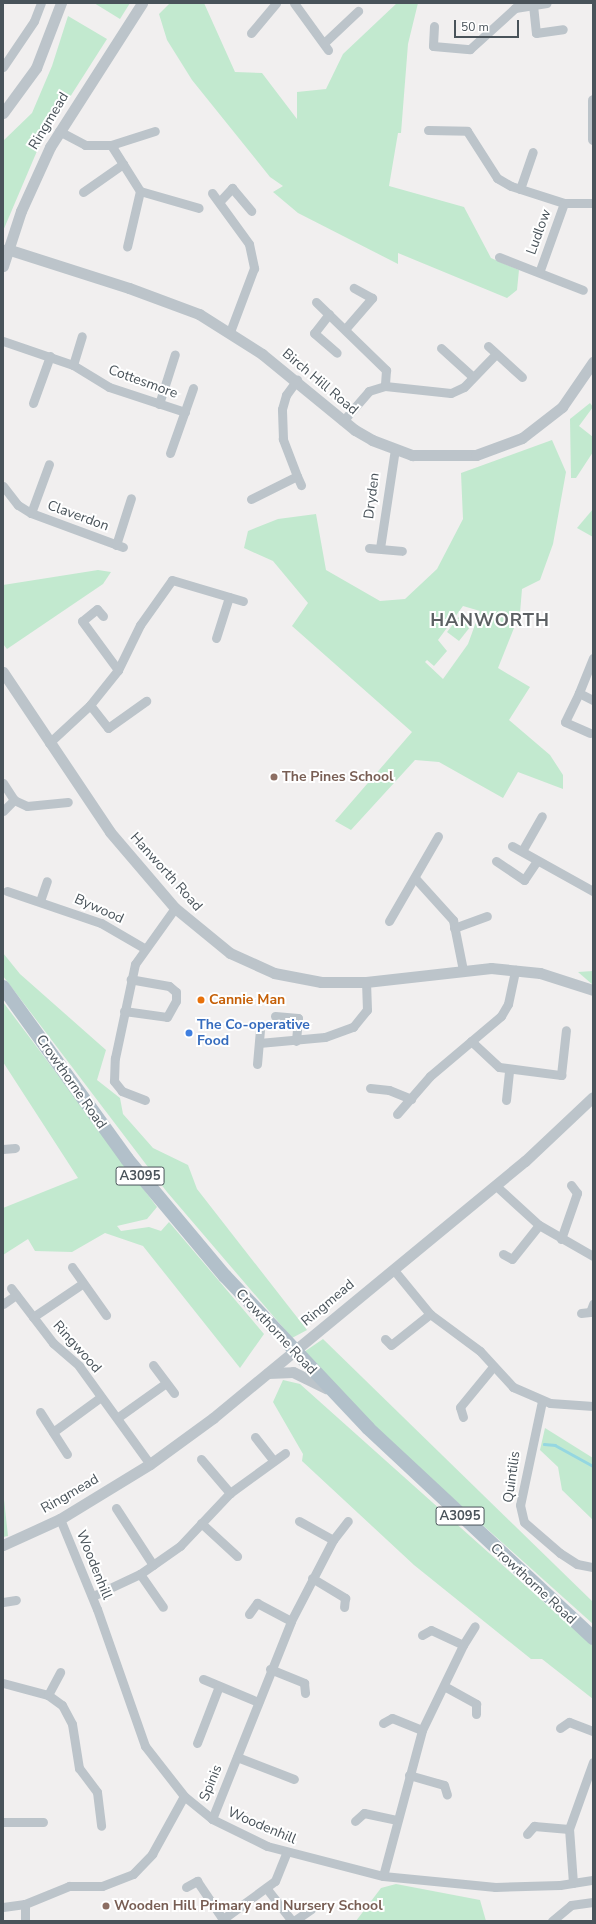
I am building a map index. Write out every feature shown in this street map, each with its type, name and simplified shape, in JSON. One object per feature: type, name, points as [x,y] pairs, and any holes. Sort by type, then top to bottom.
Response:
[{"type":"main road","name":"Crowthorne Road","points":[[3,987],[126,1159],[294,1351],[405,1466],[593,1638]]},
{"type":"street","points":[[3,67],[34,21],[41,3]]},
{"type":"street","points":[[3,113],[36,68],[61,3]]},
{"type":"street","name":"Ringmead","points":[[3,266],[7,249],[34,178],[59,131],[142,3]]},
{"type":"street","points":[[251,33],[276,3]]},
{"type":"street","points":[[294,3],[326,46],[358,11]]},
{"type":"street","points":[[434,26],[433,46],[470,49],[501,18],[515,8],[547,3]]},
{"type":"street","points":[[533,5],[536,33],[563,29]]},
{"type":"street","points":[[593,100],[593,139]]},
{"type":"street","name":"Ludlow","points":[[428,130],[467,131],[497,178],[520,189],[564,203],[593,203]]},
{"type":"street","points":[[59,131],[85,145],[111,145],[155,131]]},
{"type":"street","points":[[111,145],[140,191],[199,208]]},
{"type":"street","points":[[520,189],[533,152]]},
{"type":"street","points":[[83,192],[123,164]]},
{"type":"street","points":[[220,202],[232,188],[251,211]]},
{"type":"street","points":[[127,247],[140,191]]},
{"type":"street","points":[[212,192],[249,244],[254,268],[230,332]]},
{"type":"street","name":"Ludlow","points":[[540,270],[564,203]]},
{"type":"street","name":"Birch Hill Road","points":[[7,249],[129,288],[199,314],[230,332],[297,380],[343,421],[372,440],[395,448],[438,457],[476,455],[509,444],[558,411],[572,397],[593,362]]},
{"type":"street","name":"Ludlow","points":[[499,257],[540,270],[583,290]]},
{"type":"street","points":[[346,328],[375,299],[354,288]]},
{"type":"street","points":[[316,302],[346,328],[386,370],[385,386]]},
{"type":"street","points":[[329,314],[314,333],[337,353]]},
{"type":"street","points":[[73,365],[82,336]]},
{"type":"street","name":"Cottesmore","points":[[3,341],[73,365],[108,387],[184,412]]},
{"type":"street","points":[[488,346],[522,378]]},
{"type":"street","points":[[442,348],[473,377]]},
{"type":"street","points":[[159,404],[176,354]]},
{"type":"street","points":[[343,421],[369,391],[385,386],[451,393],[464,387],[496,354]]},
{"type":"street","points":[[33,403],[50,356]]},
{"type":"street","points":[[297,380],[286,395],[282,409],[283,439],[302,485]]},
{"type":"street","points":[[170,453],[193,388]]},
{"type":"street","name":"Dryden","points":[[380,548],[395,448]]},
{"type":"street","name":"Claverdon","points":[[31,513],[49,464]]},
{"type":"street","points":[[251,499],[297,476]]},
{"type":"street","name":"Claverdon","points":[[4,490],[31,513],[119,546],[131,498]]},
{"type":"street","points":[[369,548],[402,551]]},
{"type":"street","points":[[49,743],[90,705],[118,670],[140,624],[174,577],[243,601]]},
{"type":"street","points":[[216,638],[229,597]]},
{"type":"street","points":[[103,616],[97,609],[82,621],[118,670]]},
{"type":"street","points":[[590,733],[565,722],[579,693],[593,658]]},
{"type":"street","name":"Hanworth Road","points":[[4,678],[110,832],[175,908],[219,946],[274,973],[321,982],[366,982],[463,970],[515,970],[554,976],[593,990]]},
{"type":"street","points":[[579,693],[593,700]]},
{"type":"street","points":[[90,705],[108,728],[146,701]]},
{"type":"street","points":[[3,783],[14,800],[27,806],[68,802]]},
{"type":"street","points":[[3,811],[14,800]]},
{"type":"street","points":[[522,851],[542,816]]},
{"type":"street","points":[[389,921],[438,836]]},
{"type":"street","points":[[512,846],[522,851],[536,862],[592,888]]},
{"type":"street","points":[[496,861],[524,880],[536,862]]},
{"type":"street","points":[[415,878],[438,900],[454,928],[463,970]]},
{"type":"street","points":[[40,901],[47,881]]},
{"type":"street","name":"Bywood","points":[[7,891],[101,923],[144,948]]},
{"type":"street","points":[[146,1100],[122,1091],[114,1081],[121,1028],[131,979],[144,948],[175,908]]},
{"type":"street","points":[[454,928],[487,916]]},
{"type":"street","points":[[397,1114],[411,1100],[430,1076],[490,1026],[508,1004],[515,970]]},
{"type":"street","points":[[124,1011],[167,1017],[176,1001],[176,992],[169,986],[131,979]]},
{"type":"street","points":[[259,1043],[296,1041],[326,1037],[353,1027],[367,1010],[366,982]]},
{"type":"street","points":[[275,1016],[298,1018],[296,1041]]},
{"type":"street","points":[[257,1064],[260,1026]]},
{"type":"street","points":[[471,1041],[499,1067],[509,1070],[561,1075],[566,1030]]},
{"type":"street","points":[[506,1100],[509,1070]]},
{"type":"street","points":[[370,1088],[389,1090],[411,1100]]},
{"type":"street","name":"Ringmead","points":[[3,1545],[60,1519],[150,1464],[268,1373],[496,1185],[593,1097]]},
{"type":"street","points":[[3,1149],[15,1148]]},
{"type":"street","points":[[496,1185],[539,1226],[593,1256]]},
{"type":"street","points":[[561,1239],[577,1193],[571,1185]]},
{"type":"street","points":[[503,1254],[512,1259],[539,1226]]},
{"type":"street","points":[[72,1267],[82,1284],[106,1315]]},
{"type":"street","points":[[393,1269],[430,1314],[480,1351],[492,1368],[513,1387],[542,1401],[593,1406]]},
{"type":"street","name":"Ringwood","points":[[33,1317],[82,1284]]},
{"type":"street","name":"Ringwood","points":[[3,1304],[14,1291],[33,1317],[79,1366],[150,1464]]},
{"type":"street","points":[[581,1313],[590,1312],[593,1304]]},
{"type":"street","points":[[385,1339],[391,1345],[430,1314]]},
{"type":"street","points":[[153,1366],[174,1394]]},
{"type":"street","points":[[463,1417],[460,1407],[492,1368]]},
{"type":"street","points":[[268,1373],[293,1372],[330,1390]]},
{"type":"street","points":[[117,1418],[166,1383]]},
{"type":"street","points":[[53,1432],[101,1397]]},
{"type":"street","name":"Quintilis","points":[[542,1401],[520,1505],[524,1522],[560,1553],[578,1564],[593,1566]]},
{"type":"street","points":[[40,1412],[67,1454]]},
{"type":"street","points":[[255,1438],[273,1460]]},
{"type":"street","points":[[92,1596],[140,1574],[180,1546],[200,1523],[230,1493],[273,1460],[285,1453]]},
{"type":"street","points":[[201,1459],[230,1493]]},
{"type":"street","points":[[116,1508],[152,1565]]},
{"type":"street","name":"Woodenhill","points":[[60,1519],[92,1596],[136,1726],[160,1769],[184,1796],[212,1819],[287,1852],[382,1876],[472,1886],[573,1883],[593,1880]]},
{"type":"street","points":[[299,1521],[333,1540]]},
{"type":"street","name":"Spinis","points":[[212,1819],[270,1669],[291,1621],[333,1540],[348,1521]]},
{"type":"street","points":[[200,1523],[237,1556]]},
{"type":"street","points":[[140,1574],[163,1607]]},
{"type":"street","points":[[312,1578],[345,1598],[344,1607]]},
{"type":"street","points":[[3,1602],[16,1600]]},
{"type":"street","points":[[249,1614],[257,1604],[291,1621]]},
{"type":"street","points":[[382,1876],[422,1730],[463,1644],[475,1626]]},
{"type":"street","points":[[422,1635],[431,1630],[463,1644]]},
{"type":"street","points":[[270,1669],[304,1683],[305,1694]]},
{"type":"street","points":[[48,1695],[60,1672]]},
{"type":"street","points":[[203,1679],[258,1702]]},
{"type":"street","points":[[3,1683],[48,1695],[62,1705],[72,1724],[79,1768],[97,1792],[101,1826]]},
{"type":"street","points":[[197,1743],[219,1686]]},
{"type":"street","points":[[444,1686],[476,1704],[476,1714]]},
{"type":"street","points":[[383,1724],[392,1718],[422,1730]]},
{"type":"street","points":[[560,1728],[570,1722],[593,1731]]},
{"type":"street","name":"Spinis","points":[[237,1757],[294,1779]]},
{"type":"street","points":[[573,1883],[569,1829],[590,1781],[593,1762]]},
{"type":"street","points":[[409,1775],[444,1785],[447,1795]]},
{"type":"street","points":[[3,1907],[25,1904],[69,1886],[102,1886],[137,1871],[152,1854],[184,1796]]},
{"type":"street","points":[[354,1821],[364,1812],[397,1820]]},
{"type":"street","points":[[3,1822],[43,1822]]},
{"type":"street","points":[[527,1834],[534,1826],[569,1829]]},
{"type":"street","points":[[186,1888],[197,1881],[224,1920],[267,1889],[275,1881],[287,1852]]},
{"type":"street","points":[[267,1889],[293,1921],[311,1909]]},
{"type":"street","points":[[552,1921],[571,1905],[593,1902]]},
{"type":"street","points":[[25,1904],[25,1921]]},
{"type":"green space","points":[[94,3],[130,3],[120,19]]},
{"type":"green space","points":[[170,3],[204,3],[235,72],[262,73],[297,119],[297,92],[326,89],[343,54],[397,3],[418,3],[408,44],[401,133],[398,133],[389,186],[464,207],[491,258],[519,270],[517,290],[507,298],[398,253],[398,264],[298,213],[273,192],[283,186],[270,177],[192,80],[167,40],[159,14]]},
{"type":"green space","points":[[68,16],[107,39],[40,144],[3,231],[3,141],[32,113],[52,66]]},
{"type":"green space","points":[[590,403],[593,407],[579,426],[593,437],[593,452],[576,478],[571,478],[570,419]]},
{"type":"green space","points":[[552,440],[566,472],[553,544],[540,580],[522,589],[520,613],[498,668],[530,687],[509,720],[550,755],[563,775],[563,789],[518,772],[503,798],[439,762],[415,760],[351,830],[335,821],[412,732],[292,626],[308,603],[273,561],[244,548],[248,531],[278,519],[316,514],[326,570],[380,601],[405,599],[437,569],[463,519],[461,473]],"holes":[[[463,606],[480,611],[468,644],[443,679],[425,662],[427,660],[434,666],[447,651],[438,640]]]},
{"type":"green space","points":[[593,509],[593,537],[577,528]]},
{"type":"green space","points":[[98,570],[111,572],[103,584],[7,649],[3,644],[3,585]]},
{"type":"green space","points":[[462,613],[474,622],[459,641],[447,632]]},
{"type":"green space","points":[[3,953],[20,974],[106,1050],[97,1080],[120,1098],[123,1114],[153,1148],[188,1165],[197,1189],[307,1330],[292,1338],[167,1192],[3,976]]},
{"type":"green space","points":[[593,971],[593,985],[578,972]]},
{"type":"green space","points":[[3,1002],[157,1207],[147,1219],[117,1226],[121,1231],[149,1227],[161,1231],[169,1222],[264,1334],[240,1368],[143,1246],[105,1233],[72,1252],[35,1251],[28,1239],[3,1255],[3,1208],[78,1178],[3,1062]]},
{"type":"green space","points":[[323,1339],[593,1602],[593,1624],[352,1408],[301,1354]]},
{"type":"green space","points":[[283,1380],[300,1384],[593,1646],[593,1699],[542,1659],[531,1659],[414,1565],[302,1461],[303,1454],[273,1402]]},
{"type":"green space","points":[[545,1428],[593,1458],[593,1520],[562,1490],[558,1467],[540,1450]]},
{"type":"green space","points":[[3,1490],[8,1536],[3,1537]]},
{"type":"green space","points":[[396,1884],[480,1900],[486,1921],[356,1921],[381,1888]]},
{"type":"waterway","points":[[544,1444],[555,1445],[593,1466]]},
{"type":"place","name":"The Pines School","points":[[274,777]]},
{"type":"place","name":"Cannie Man","points":[[201,1000]]},
{"type":"place","name":"The Co-operative Food","points":[[189,1033]]},
{"type":"place","name":"Wooden Hill Primary and Nursery School","points":[[106,1906]]},
{"type":"district","name":"HANWORTH","points":[[490,620]]}]
